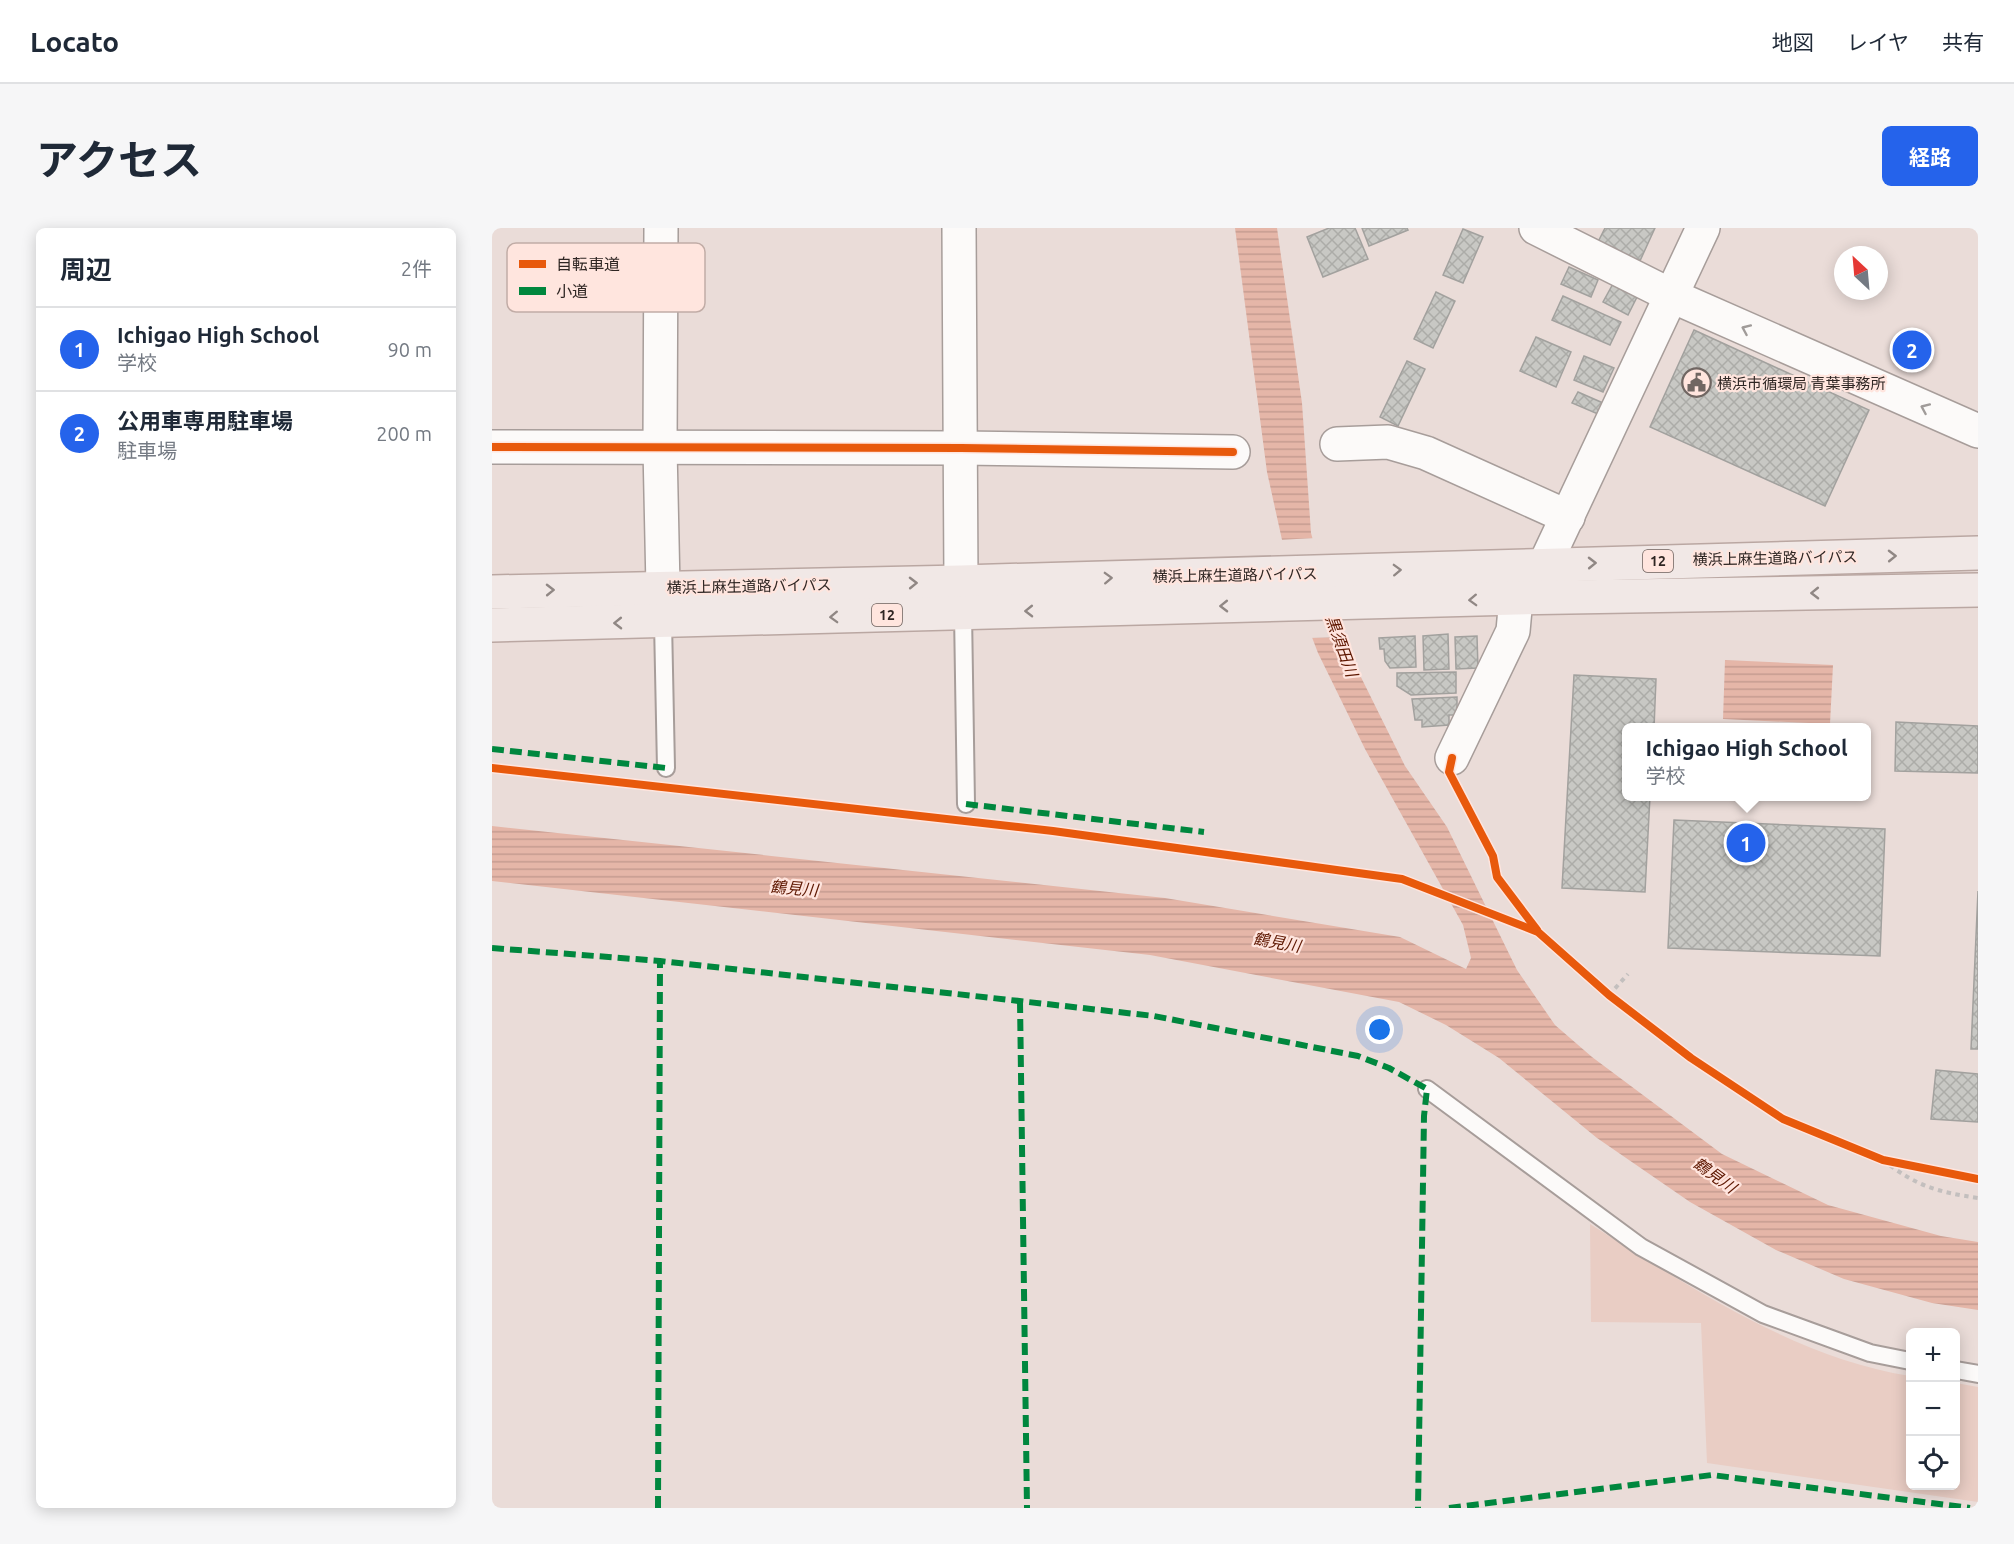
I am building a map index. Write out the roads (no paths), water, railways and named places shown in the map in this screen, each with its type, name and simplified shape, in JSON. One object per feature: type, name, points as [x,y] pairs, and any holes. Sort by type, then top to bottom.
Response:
[{"type":"main road","name":"横浜上麻生道路バイパス","points":[[492,625],[663,622],[1273,574],[1545,564],[1978,553]]},
{"type":"main road","name":"横浜上麻生道路バイパス","points":[[492,592],[663,587],[1283,605],[1516,598],[1978,590]]},
{"type":"street","points":[[661,228],[661,243]]},
{"type":"street","points":[[958,228],[962,597]]},
{"type":"street","points":[[1536,228],[1672,296],[1978,431]]},
{"type":"street","points":[[1545,564],[1703,228]]},
{"type":"street","points":[[661,312],[663,587]]},
{"type":"street","points":[[1337,444],[1388,442],[1426,453],[1568,517]]},
{"type":"street","points":[[492,447],[961,448],[1233,452]]},
{"type":"street","points":[[1452,758],[1513,631],[1516,598]]},
{"type":"lane","points":[[962,597],[966,804]]},
{"type":"lane","points":[[663,622],[666,768]]},
{"type":"lane","points":[[1427,1089],[1641,1247],[1763,1314],[1870,1353],[1906,1360]]},
{"type":"lane","points":[[1960,1371],[1978,1374]]},
{"type":"water","points":[[1235,228],[1277,228],[1302,403],[1311,533],[1324,580],[1352,659],[1405,766],[1447,827],[1517,970],[1555,1025],[1592,1057],[1722,1154],[1828,1205],[1941,1236],[1978,1242],[1978,1310],[1932,1303],[1844,1279],[1776,1250],[1690,1202],[1597,1138],[1499,1058],[1446,1025],[1399,1002],[1150,955],[492,881],[492,826],[1165,898],[1400,937],[1466,969],[1471,958],[1463,925],[1365,749],[1318,653],[1292,585],[1267,472]]},
{"type":"water","points":[[1725,660],[1833,665],[1830,723],[1723,719]]},
{"type":"place","name":"公用車専用駐車場","points":[[1912,350]]},
{"type":"place","name":"横浜市循環局 青葉事務所","points":[[1696,383]]},
{"type":"place","name":"Ichigao High School","points":[[1746,843]]},
{"type":"water label","name":"黒須田川","points":[[1342,646]]},
{"type":"water label","name":"鶴見川","points":[[794,888]]},
{"type":"water label","name":"鶴見川","points":[[1277,942]]},
{"type":"water label","name":"鶴見川","points":[[1715,1175]]}]
